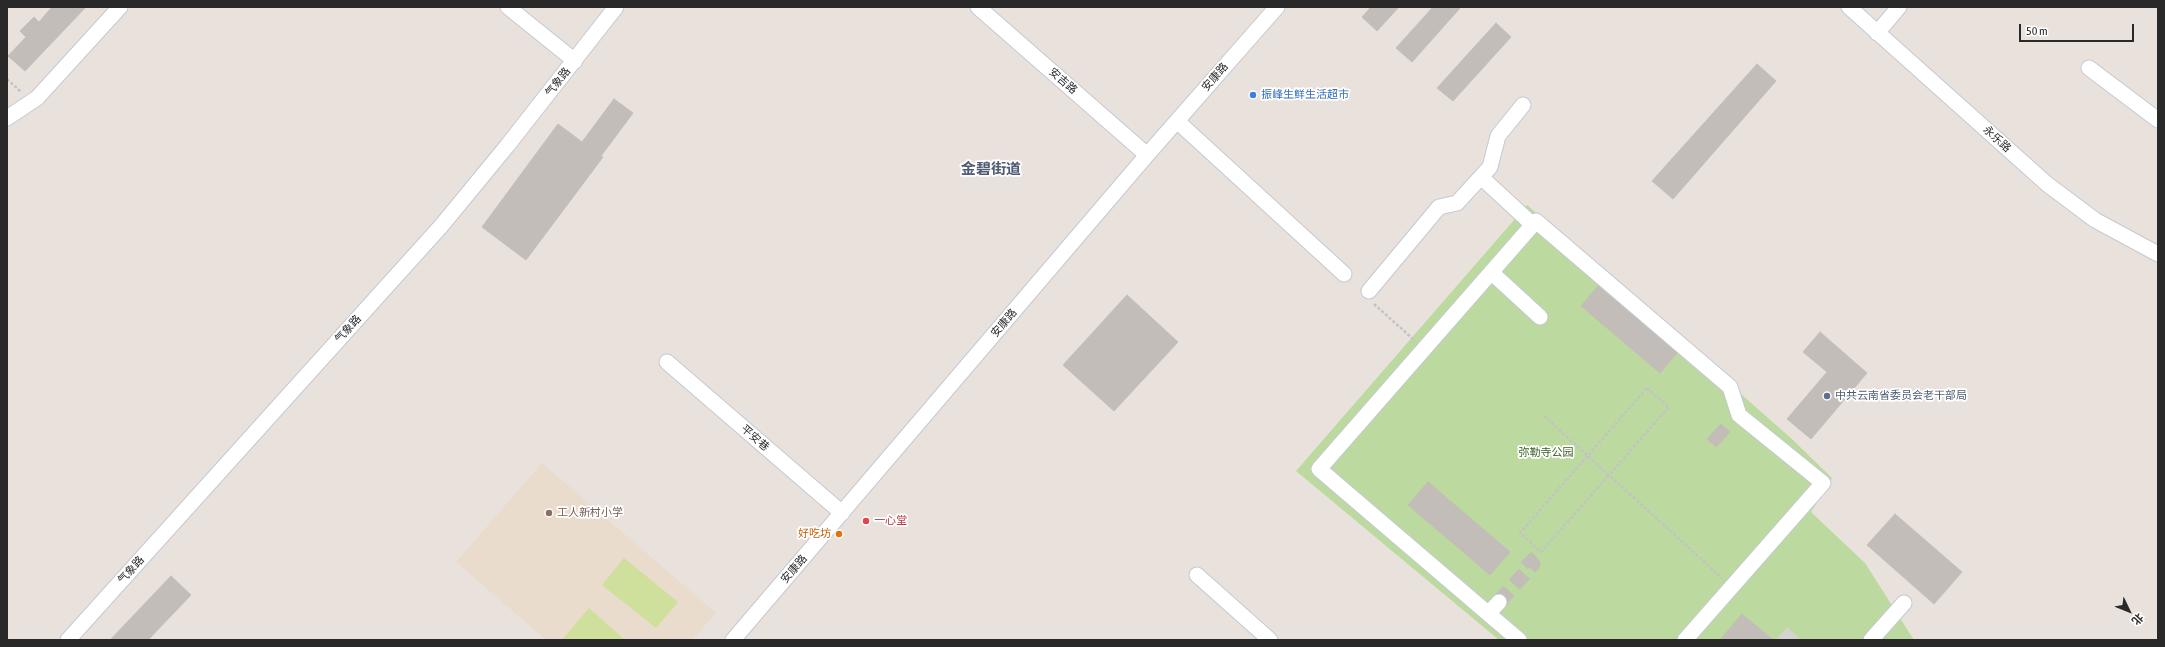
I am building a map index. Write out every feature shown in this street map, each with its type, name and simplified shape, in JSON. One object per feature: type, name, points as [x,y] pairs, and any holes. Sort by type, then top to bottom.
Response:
[{"type":"street","points":[[7,118],[37,98],[120,7]]},
{"type":"street","points":[[508,7],[575,61]]},
{"type":"street","name":"气象路","points":[[68,640],[442,225],[575,61],[616,7]]},
{"type":"street","name":"安吉路","points":[[978,7],[1147,155]]},
{"type":"street","name":"安康路","points":[[733,640],[1147,155],[1277,7]]},
{"type":"street","name":"永乐路","points":[[1849,7],[2047,184],[2095,220],[2158,254]]},
{"type":"street","points":[[1877,33],[1899,7]]},
{"type":"street","points":[[2089,68],[2158,120]]},
{"type":"street","points":[[1371,297],[1439,207],[1457,203],[1490,167],[1498,136],[1523,105]]},
{"type":"street","points":[[1177,121],[1344,274]]},
{"type":"street","points":[[1481,177],[1533,225]]},
{"type":"street","points":[[1519,640],[1319,469],[1536,221],[1730,386],[1739,415],[1823,483],[1685,640]]},
{"type":"street","points":[[1491,272],[1540,317]]},
{"type":"street","name":"平安巷","points":[[667,362],[842,513]]},
{"type":"street","points":[[1197,575],[1270,640]]},
{"type":"street","points":[[1489,613],[1499,602]]},
{"type":"street","points":[[1871,640],[1904,603]]},
{"type":"path","points":[[1371,297],[1424,349]]},
{"type":"path","points":[[1647,388],[1669,407],[1610,476],[1541,552],[1520,533],[1647,388]]},
{"type":"path","points":[[1544,416],[1731,586]]},
{"type":"shaded area","name":"工人新村小学","points":[[542,463],[716,613],[692,640],[546,640],[456,562]]},
{"type":"shaded area","points":[[1787,627],[1801,640],[1776,640]]},
{"type":"green space","name":"弥勒寺公园","points":[[1527,205],[1793,440],[1832,478],[1811,512],[1865,563],[1914,640],[1499,640],[1296,471]]},
{"type":"green space","points":[[624,558],[678,602],[656,628],[602,585]]},
{"type":"green space","points":[[589,608],[625,640],[563,639]]},
{"type":"building","points":[[52,7],[86,7],[25,71],[8,56],[26,37],[20,31],[34,17],[39,22]]},
{"type":"building","points":[[1371,7],[1399,7],[1377,31],[1362,17]]},
{"type":"building","points":[[1433,7],[1461,7],[1412,62],[1396,48]]},
{"type":"building","points":[[1496,23],[1511,37],[1453,101],[1437,88]]},
{"type":"building","points":[[1757,64],[1776,81],[1673,199],[1652,181]]},
{"type":"building","points":[[614,99],[633,113],[601,156],[603,157],[526,260],[482,227],[558,124],[582,142]]},
{"type":"building","points":[[1598,286],[1677,353],[1660,373],[1581,306]]},
{"type":"building","points":[[1127,295],[1178,342],[1114,411],[1063,365]]},
{"type":"building","name":"中共云南省委员会老干部局","points":[[1820,332],[1867,373],[1811,439],[1787,419],[1827,372],[1803,352]]},
{"type":"building","points":[[1721,424],[1730,432],[1716,447],[1707,439]]},
{"type":"building","points":[[1428,482],[1510,552],[1490,575],[1408,505]]},
{"type":"building","points":[[1895,514],[1962,572],[1934,604],[1867,545]]},
{"type":"building","points":[[171,576],[191,595],[148,640],[110,640]]},
{"type":"building","points":[[1742,614],[1773,640],[1720,640]]},
{"type":"tunnel","points":[[1499,602],[1533,564],[1522,553]]},
{"type":"place","name":"振峰生鲜生活超市","points":[[1253,95]]},
{"type":"place","name":"中共云南省委员会老干部局","points":[[1827,396]]},
{"type":"place","name":"工人新村小学","points":[[549,513]]},
{"type":"place","name":"一心堂","points":[[866,521]]},
{"type":"place","name":"好吃坊","points":[[839,534]]},
{"type":"district","name":"金碧街道","points":[[991,169]]}]
